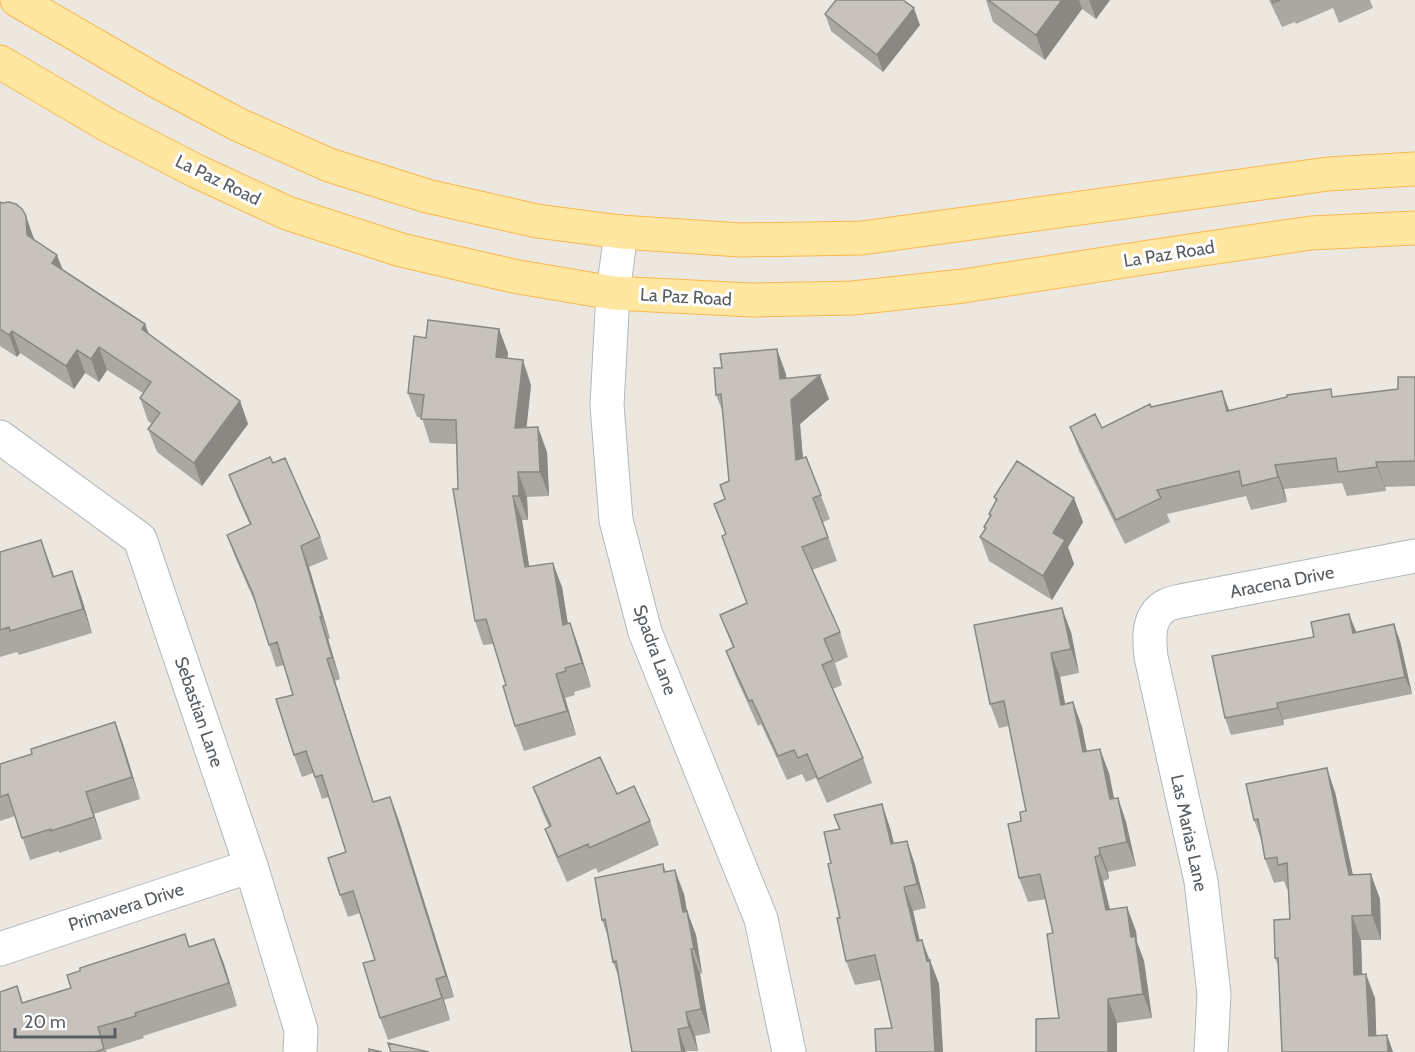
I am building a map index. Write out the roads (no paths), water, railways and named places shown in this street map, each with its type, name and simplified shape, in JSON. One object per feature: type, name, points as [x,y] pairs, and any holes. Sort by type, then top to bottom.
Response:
[{"type":"main road","points":[[17,0],[160,83],[239,124],[329,165],[427,195],[537,221],[621,232],[741,240],[862,238],[1328,174],[1415,170]]},
{"type":"main road","name":"La Paz Road","points":[[0,62],[109,126],[196,171],[287,213],[401,250],[513,276],[613,293],[752,300],[853,298],[963,286],[1311,233],[1415,228]]},
{"type":"street","name":"Spadra Lane","points":[[621,232],[613,293],[608,405],[616,520],[645,632],[761,919],[789,1052]]},
{"type":"street","name":"Sebastian Lane","points":[[0,437],[140,539],[251,866],[301,1030],[300,1052]]},
{"type":"street","name":"Aracena Drive","points":[[1154,617],[1166,605],[1181,601],[1415,556]]},
{"type":"street","name":"Las Marias Lane","points":[[1154,617],[1149,638],[1151,657],[1201,880],[1214,994],[1211,1052]]},
{"type":"street","name":"Primavera Drive","points":[[0,949],[251,866]]}]
